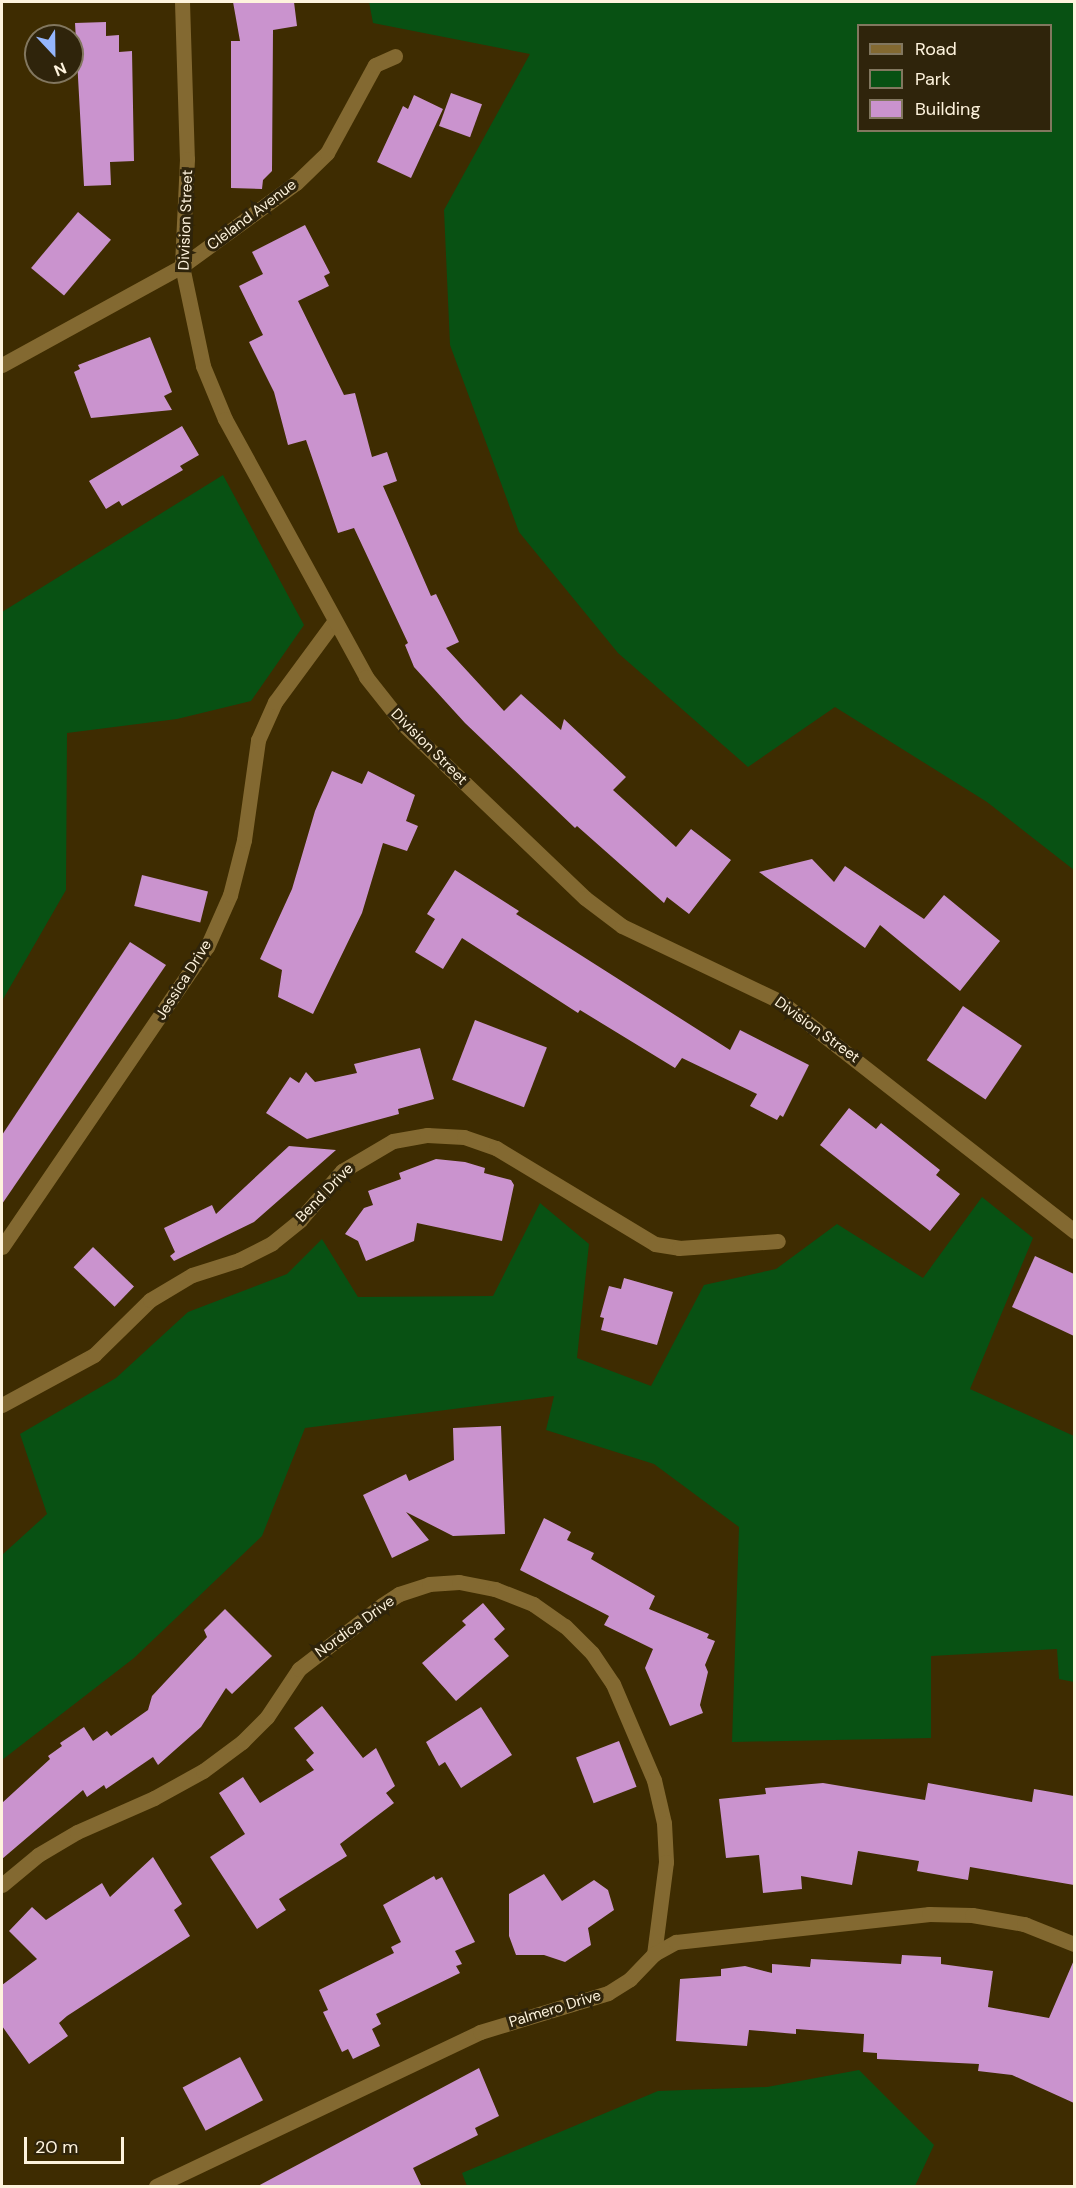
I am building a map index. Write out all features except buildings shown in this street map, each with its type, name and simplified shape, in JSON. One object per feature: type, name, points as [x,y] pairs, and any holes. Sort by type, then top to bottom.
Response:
[{"type":"street","name":"Division Street","points":[[182,2],[187,159],[182,266],[203,366],[225,419],[366,677],[404,725],[585,898],[622,926],[781,1002],[828,1035],[1074,1231]]},
{"type":"street","name":"Cleland Avenue","points":[[2,365],[182,266],[296,183],[327,153],[375,65],[395,56]]},
{"type":"street","name":"Jessica Drive","points":[[2,1247],[207,947],[230,895],[244,840],[258,740],[275,702],[334,622]]},
{"type":"street","name":"Bend Drive","points":[[2,1405],[94,1355],[150,1300],[192,1275],[272,1243],[300,1220],[342,1171],[393,1142],[427,1135],[464,1137],[496,1148],[656,1244],[679,1248],[778,1241]]},
{"type":"street","name":"Nordica Drive","points":[[2,1885],[38,1855],[77,1832],[154,1798],[203,1771],[242,1742],[267,1717],[299,1669],[382,1605],[399,1594],[429,1584],[459,1582],[495,1589],[549,1615],[592,1653],[614,1684],[654,1780],[664,1823],[666,1862],[654,1954]]},
{"type":"street","name":"Palmero Drive","points":[[156,2187],[480,2032],[608,1993],[630,1979],[654,1954],[676,1942],[929,1914],[972,1915],[1024,1924],[1074,1944]]},
{"type":"green space","points":[[369,2],[1074,2],[1074,870],[987,802],[835,707],[748,767],[618,653],[519,532],[450,345],[444,210],[530,54],[373,23]]},
{"type":"green space","points":[[223,475],[304,625],[251,701],[177,719],[67,733],[66,890],[2,1001],[2,612]]},
{"type":"green space","points":[[982,1197],[1033,1238],[970,1389],[1074,1436],[1074,1682],[1059,1679],[1057,1649],[931,1656],[931,1738],[732,1742],[739,1527],[654,1464],[546,1430],[554,1396],[305,1428],[262,1536],[134,1658],[2,1760],[2,1555],[47,1514],[20,1434],[116,1378],[188,1312],[287,1274],[322,1239],[358,1297],[493,1296],[540,1203],[589,1244],[577,1358],[651,1386],[704,1285],[776,1269],[837,1224],[923,1278]]},
{"type":"green space","points":[[859,2070],[934,2145],[915,2186],[467,2186],[462,2173],[658,2091],[767,2087]]}]
